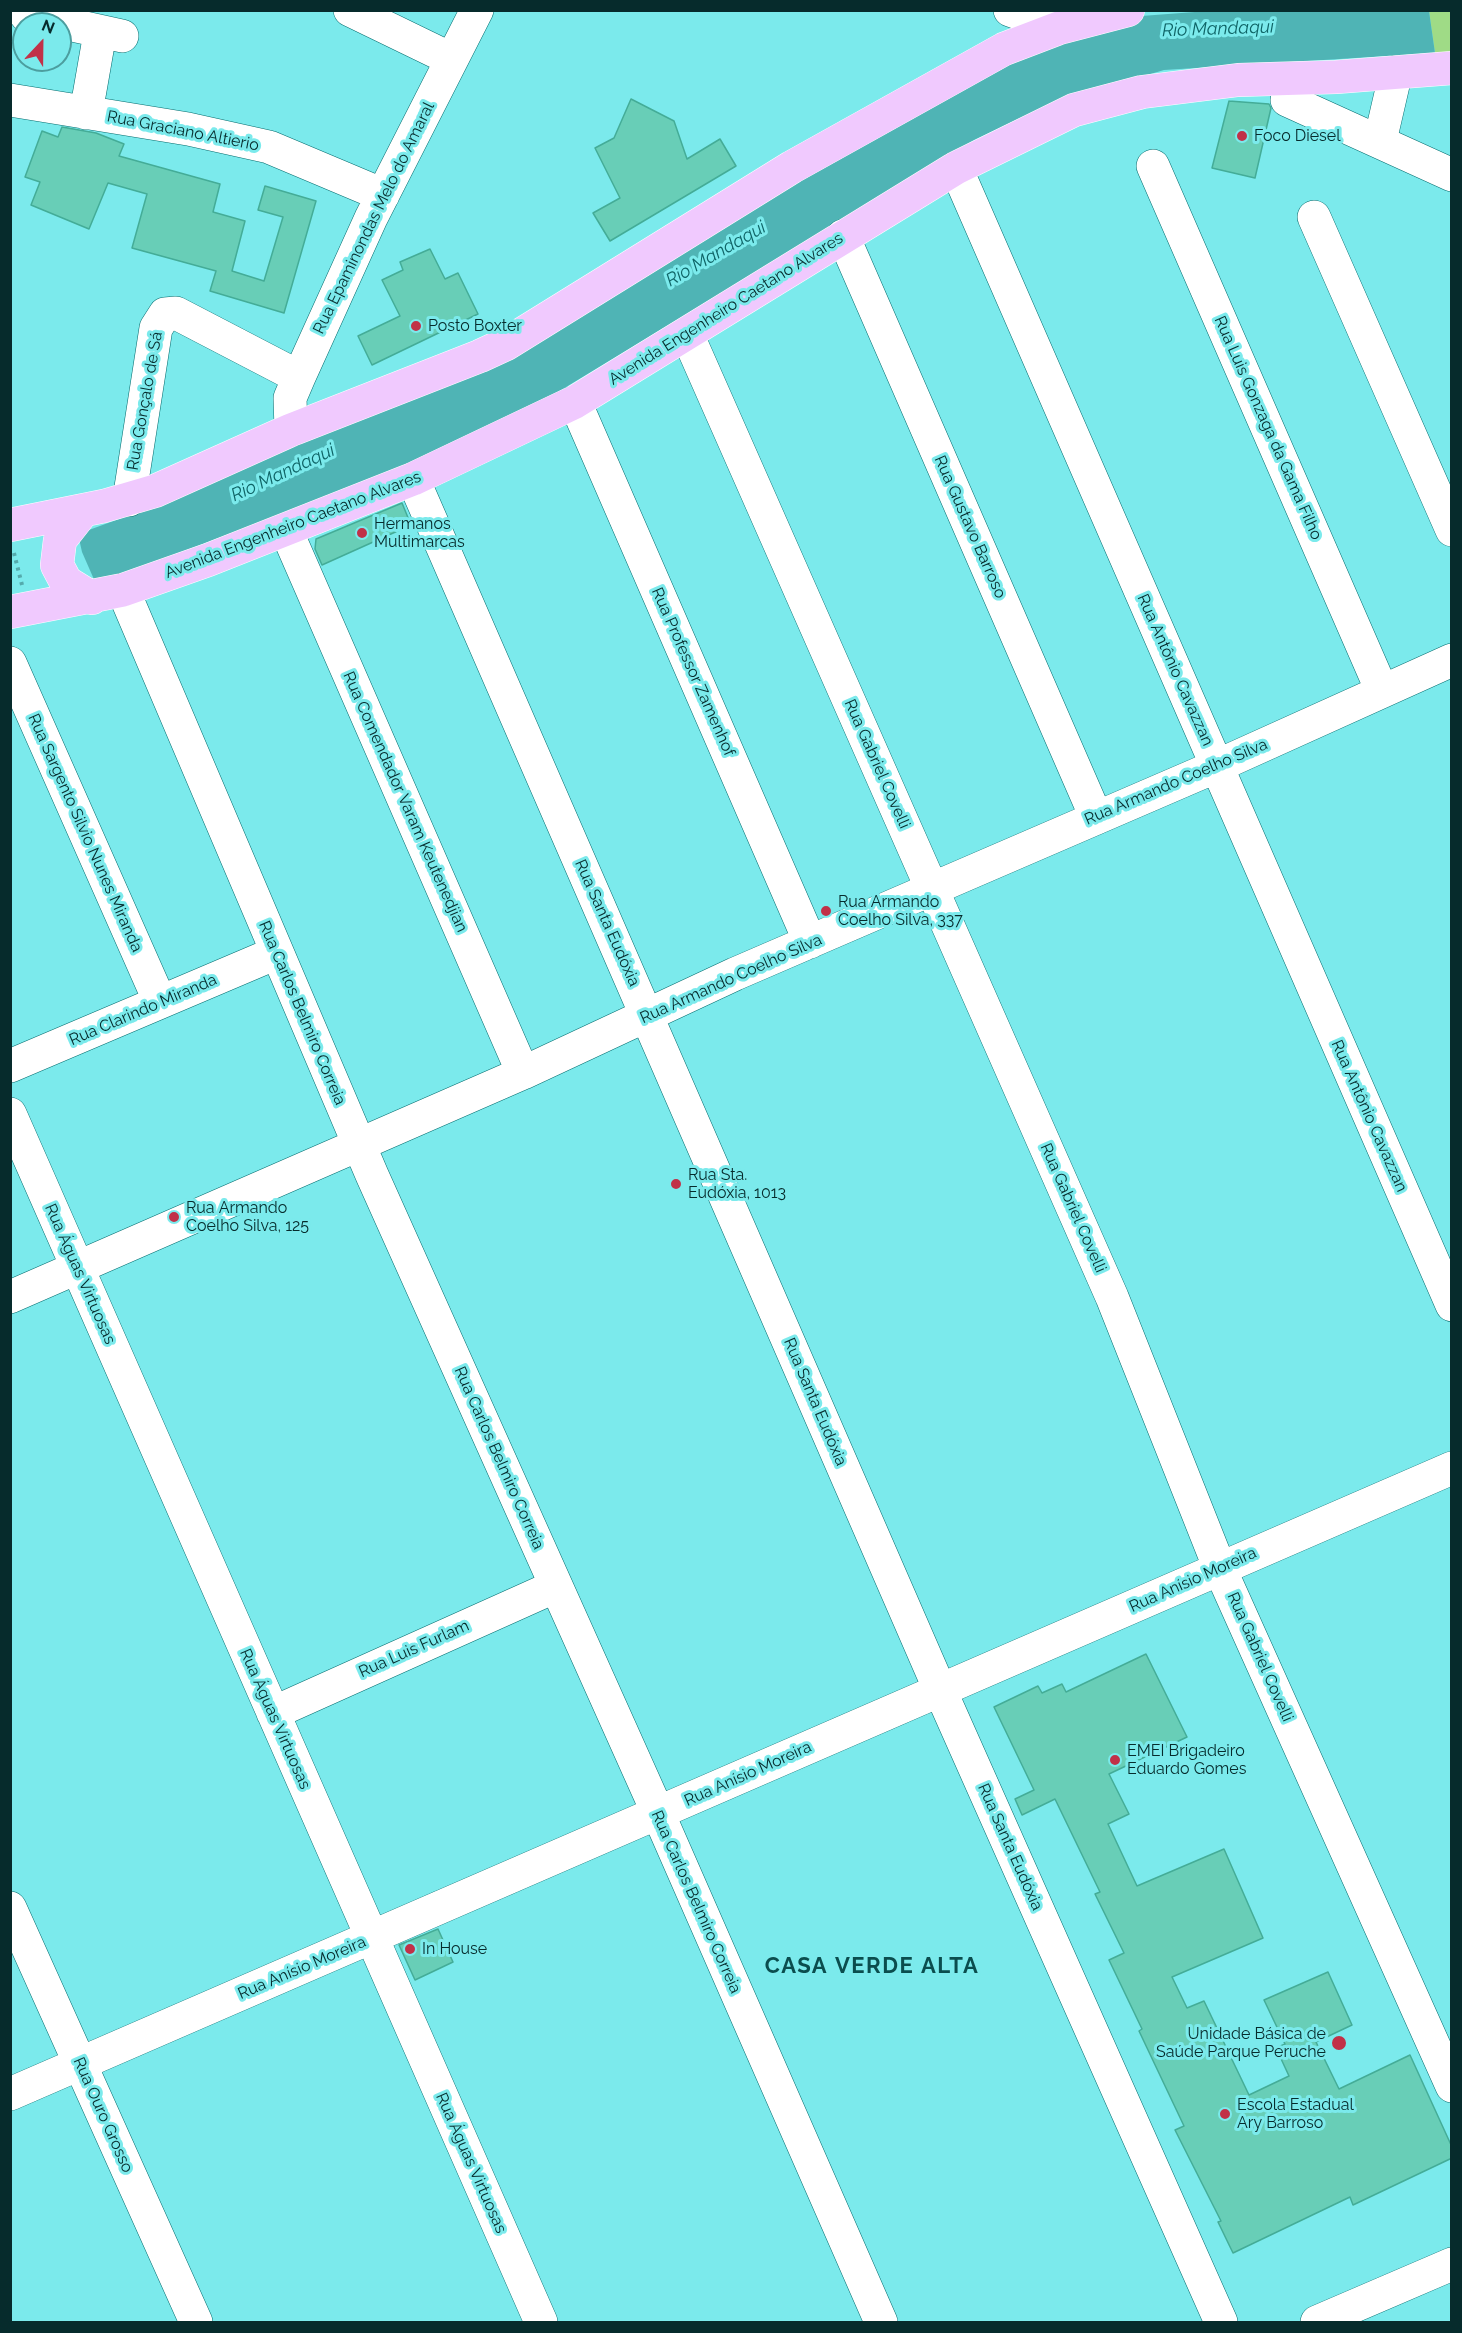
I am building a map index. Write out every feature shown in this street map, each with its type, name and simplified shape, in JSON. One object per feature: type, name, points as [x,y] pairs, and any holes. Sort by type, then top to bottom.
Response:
[{"type":"main road","points":[[13,539],[82,512],[129,500],[172,484],[291,430],[506,344],[792,167],[1004,49],[1067,22],[1128,10]]},
{"type":"main road","name":"Avenida Engenheiro Caetano Alvares","points":[[17,600],[92,598],[123,590],[286,531],[413,479],[575,402],[956,168],[1074,110],[1142,92],[1238,80],[1336,77],[1452,68]]},
{"type":"main road","points":[[82,512],[60,540],[57,565],[66,582],[92,598]]},
{"type":"street","points":[[350,10],[451,59]]},
{"type":"street","name":"Rua Epaminondas Melo do Amaral","points":[[291,430],[290,398],[299,377],[383,195],[477,10]]},
{"type":"street","points":[[1010,10],[1067,22]]},
{"type":"street","points":[[72,25],[111,34],[86,113]]},
{"type":"street","points":[[1380,141],[1396,72]]},
{"type":"street","name":"Rua Graciano Altierio","points":[[10,100],[188,129],[269,147],[383,195]]},
{"type":"street","points":[[1287,100],[1452,175]]},
{"type":"street","name":"Rua Luis Gonzaga da Gama Filho","points":[[1153,166],[1382,691]]},
{"type":"street","name":"Rua Antônio Cavazzan","points":[[956,168],[1452,1305]]},
{"type":"street","points":[[1314,217],[1452,530]]},
{"type":"street","name":"Rua Gustavo Barroso","points":[[843,236],[1096,817]]},
{"type":"street","name":"Rua Gonçalo de Sá","points":[[129,500],[156,328],[165,314],[176,313],[299,377]]},
{"type":"street","name":"Rua Gabriel Covelli","points":[[687,334],[1112,1297],[1220,1569],[1452,2086]]},
{"type":"street","name":"Rua Professor Zamenhof","points":[[575,402],[810,942]]},
{"type":"street","name":"Rua Santa Eudóxia","points":[[413,479],[940,1690],[1221,2322]]},
{"type":"street","name":"Rua Comendador Varam Keutenedjian","points":[[286,531],[523,1073]]},
{"type":"street","name":"Rua Carlos Belmiro Correia","points":[[123,590],[359,1144],[658,1813],[881,2322]]},
{"type":"street","name":"Rua Armando Coelho Silva","points":[[10,1296],[523,1073],[810,942],[1217,766],[1452,660]]},
{"type":"street","name":"Rua Sargento Silvio Nunes Miranda","points":[[10,663],[160,1002]]},
{"type":"street","name":"Rua Clarindo Miranda","points":[[10,1066],[276,953]]},
{"type":"street","name":"Rua Águas Virtuosas","points":[[10,1114],[542,2322]]},
{"type":"street","name":"Rua Anísio Moreira","points":[[10,2094],[1452,1468]]},
{"type":"street","name":"Rua Luis Furlam","points":[[273,1713],[556,1586]]},
{"type":"street","name":"Rua Ouro Grosso","points":[[10,1908],[196,2322]]},
{"type":"street","points":[[1317,2322],[1452,2264]]},
{"type":"path","points":[[13,539],[17,600]]},
{"type":"green space","points":[[1429,11],[1451,11],[1451,53],[1435,53]]},
{"type":"water","name":"Rio Mandaqui","points":[[1208,11],[1429,11],[1435,53],[1164,70],[1052,103],[974,140],[538,404],[368,482],[96,584],[82,552],[78,534],[190,493],[294,446],[956,81],[1128,17]]},
{"type":"building","points":[[631,99],[674,121],[687,159],[720,139],[736,166],[610,241],[593,213],[620,198],[595,148],[614,138]]},
{"type":"building","name":"Foco Diesel","points":[[1229,101],[1269,104],[1271,108],[1255,178],[1212,168]]},
{"type":"building","points":[[62,127],[96,133],[124,144],[119,156],[220,184],[213,212],[245,221],[232,271],[264,281],[283,217],[258,210],[265,186],[316,201],[284,313],[210,291],[216,271],[132,248],[147,194],[108,183],[89,229],[31,205],[40,182],[25,177],[42,131],[58,137]]},
{"type":"building","name":"Posto Boxter","points":[[430,249],[445,279],[458,273],[478,314],[372,365],[358,336],[400,316],[382,280],[403,270],[400,262]]},
{"type":"building","name":"Hermanos Multimarcas","points":[[402,503],[411,525],[322,565],[315,549],[316,539]]},
{"type":"building","points":[[1146,1654],[1187,1737],[1109,1774],[1129,1814],[1108,1824],[1137,1886],[1224,1849],[1263,1938],[1172,1977],[1187,2008],[1204,2001],[1249,2095],[1289,2076],[1276,2048],[1285,2044],[1264,2000],[1328,1972],[1352,2025],[1316,2042],[1339,2089],[1410,2055],[1452,2147],[1452,2158],[1353,2205],[1350,2197],[1233,2253],[1218,2222],[1221,2221],[1175,2130],[1184,2126],[1139,2031],[1142,2029],[1109,1960],[1124,1953],[1095,1894],[1100,1892],[1055,1799],[1022,1815],[1015,1799],[1034,1790],[994,1707],[1038,1686],[1042,1693],[1062,1684],[1066,1692]]},
{"type":"building","points":[[438,1929],[453,1962],[415,1980],[399,1945]]},
{"type":"place","name":"Foco Diesel","points":[[1242,136]]},
{"type":"place","name":"Posto Boxter","points":[[416,326]]},
{"type":"place","name":"Hermanos Multimarcas","points":[[362,533]]},
{"type":"place","name":"Rua Armando Coelho Silva, 337","points":[[826,911]]},
{"type":"place","name":"Rua Sta. Eudóxia, 1013","points":[[676,1184]]},
{"type":"place","name":"Rua Armando Coelho Silva, 125","points":[[174,1217]]},
{"type":"place","name":"EMEI Brigadeiro Eduardo Gomes","points":[[1115,1760]]},
{"type":"place","name":"In House","points":[[410,1949]]},
{"type":"place","name":"Unidade Básica de Saúde Parque Peruche","points":[[1339,2043]]},
{"type":"place","name":"Escola Estadual Ary Barroso","points":[[1225,2114]]},
{"type":"district","name":"CASA VERDE ALTA","points":[[872,1966]]}]
